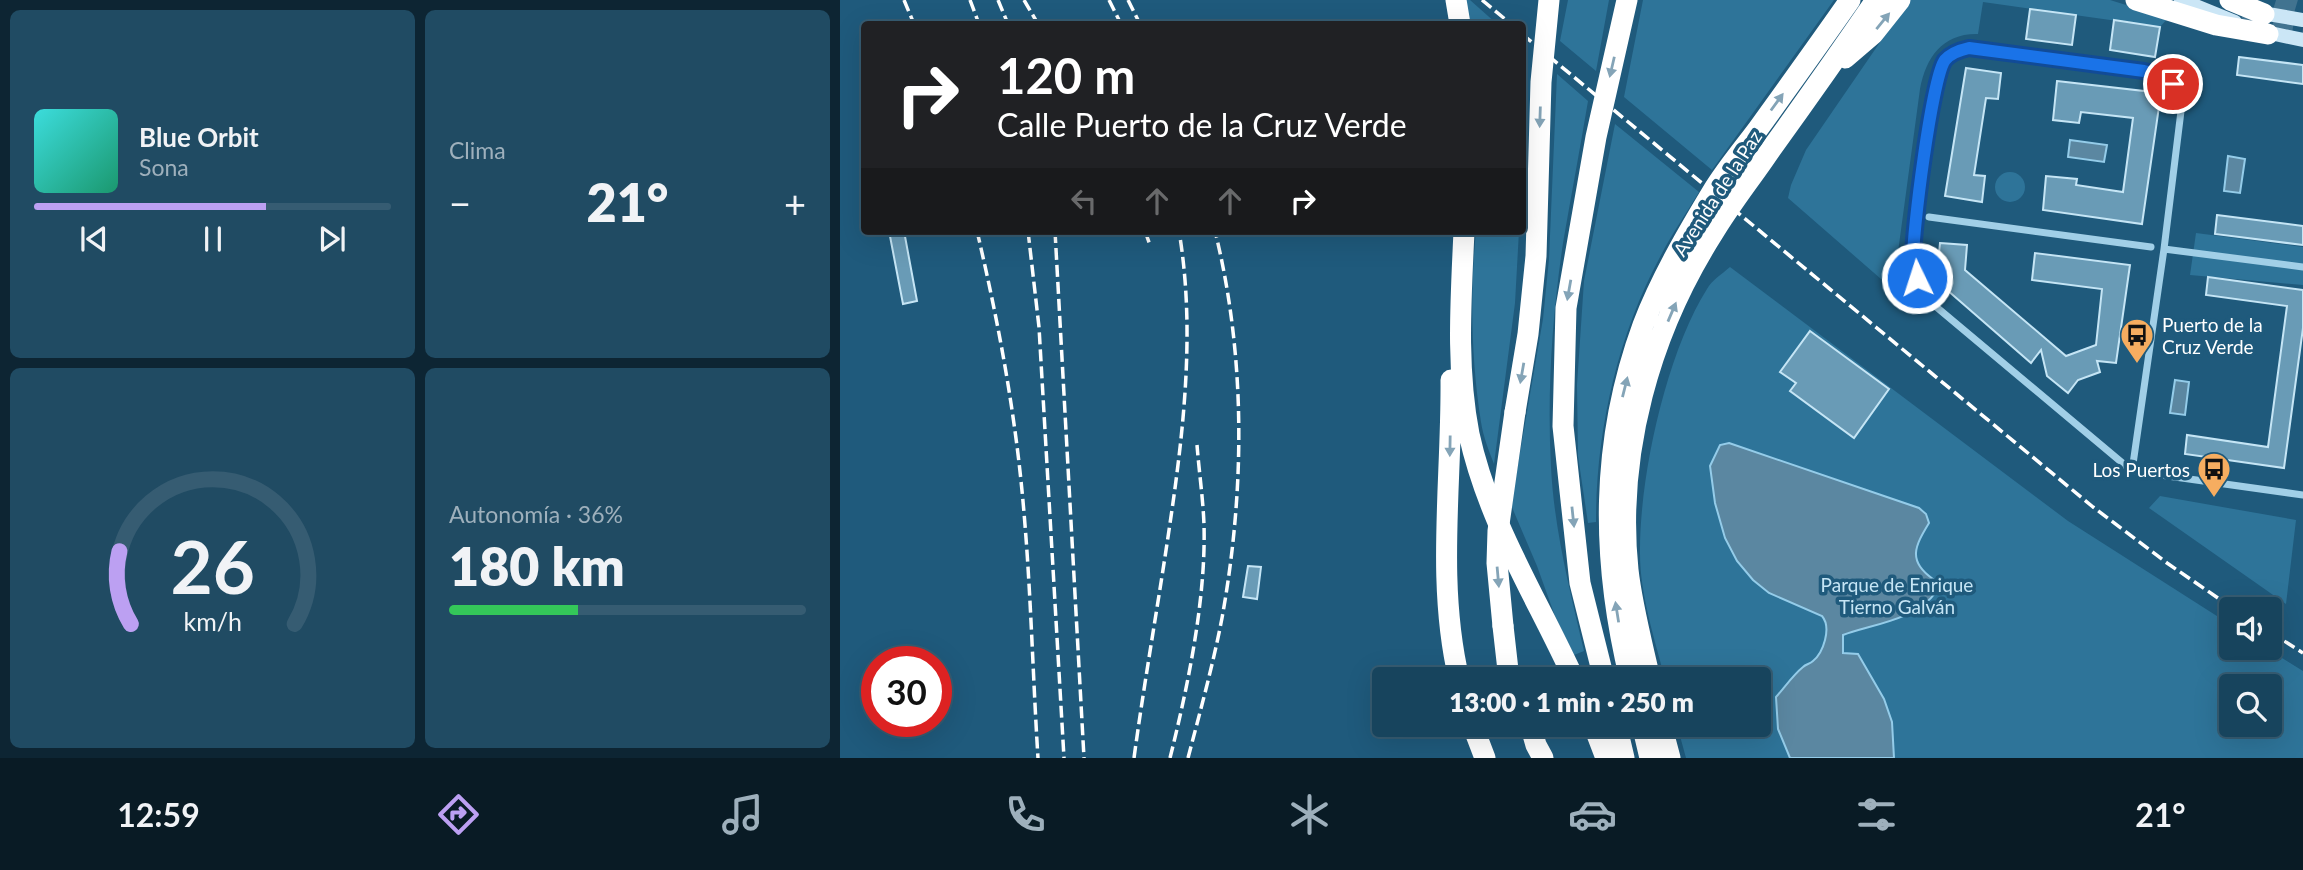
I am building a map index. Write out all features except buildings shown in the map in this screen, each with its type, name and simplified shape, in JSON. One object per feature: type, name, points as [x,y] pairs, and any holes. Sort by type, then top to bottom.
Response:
[{"type":"highway","points":[[1456,0],[1460,21]]},
{"type":"highway","points":[[1508,667],[1497,562],[1498,531],[1528,334],[1535,256],[1541,82],[1549,0]]},
{"type":"highway","points":[[1601,667],[1580,583],[1563,426],[1566,309],[1596,137],[1627,0]]},
{"type":"highway","points":[[1628,667],[1615,604],[1608,491],[1623,395],[1643,326],[1675,256],[1715,188],[1850,0]]},
{"type":"highway","name":"Avenida de la Paz","points":[[1648,667],[1628,570],[1626,523],[1633,436],[1643,391],[1658,345],[1710,237],[1876,0]]},
{"type":"highway","points":[[1827,72],[1873,34],[1900,0]]},
{"type":"highway","points":[[2136,0],[2216,25],[2266,24]]},
{"type":"highway","points":[[2230,0],[2266,24]]},
{"type":"highway","points":[[1455,235],[1447,598],[1451,647],[1456,667]]},
{"type":"highway","points":[[1464,235],[1460,372],[1469,434],[1485,491],[1502,533],[1568,667]]},
{"type":"highway","points":[[1503,628],[1514,667]]},
{"type":"highway","points":[[1477,737],[1485,758]]},
{"type":"highway","points":[[1524,737],[1530,758]]},
{"type":"highway","points":[[1534,737],[1543,758]]},
{"type":"highway","points":[[1598,737],[1606,758]]},
{"type":"highway","points":[[1619,737],[1625,758]]},
{"type":"highway","points":[[1645,737],[1650,758]]},
{"type":"highway","points":[[1664,737],[1670,758]]},
{"type":"main road","points":[[2181,0],[2266,24],[2303,20]]},
{"type":"main road","points":[[2215,0],[2303,40]]},
{"type":"street","points":[[2132,471],[2182,103],[2178,92],[2167,79],[2144,71],[1969,48],[1957,51],[1946,59],[1936,83],[1917,215],[1913,265],[1922,292],[1935,306],[2132,471],[2303,495]]},
{"type":"street","points":[[1929,216],[2151,247]]},
{"type":"street","points":[[2164,248],[2303,267]]},
{"type":"green space","points":[[1466,0],[1470,0],[1494,21],[1469,21]]},
{"type":"green space","points":[[1568,0],[1609,0],[1596,71],[1560,41]]},
{"type":"green space","points":[[1643,0],[1834,0],[1712,170],[1624,97]]},
{"type":"green space","points":[[1909,0],[2110,0],[2168,18],[2160,27],[1983,2],[1978,34],[1955,38],[1938,49],[1927,67],[1920,89],[1896,267],[1912,306],[1788,198],[1806,150]]},
{"type":"green space","points":[[1557,74],[1588,101],[1559,271],[1550,383],[1551,467],[1555,513],[1584,651],[1574,655],[1555,616],[1511,505],[1543,319],[1549,259]]},
{"type":"green space","points":[[1615,124],[1699,192],[1664,249],[1645,288],[1621,352],[1600,454],[1596,522],[1588,523],[1578,456],[1577,385],[1584,281]]},
{"type":"green space","points":[[2010,172],[2021,176],[2025,187],[2021,198],[2010,202],[1999,198],[1995,187],[1999,176]]},
{"type":"green space","points":[[2196,233],[2303,247],[2303,285],[2190,275]]},
{"type":"green space","points":[[1476,235],[1519,235],[1515,303],[1494,464],[1482,427],[1475,374],[1473,279]]},
{"type":"green space","name":"Parque de Enrique Tierno Galván","points":[[1730,267],[2068,521],[2219,617],[2219,660],[2282,658],[2303,671],[2303,758],[1686,758],[1680,737],[1771,737],[1771,667],[1662,667],[1642,585],[1640,554],[1644,490],[1658,417],[1679,347],[1692,316],[1714,280]]},
{"type":"green space","points":[[2160,496],[2296,520],[2286,604],[2282,597],[2276,597],[2149,508]]},
{"type":"shaded area","points":[[2070,140],[2107,145],[2104,162],[2068,157]]},
{"type":"shaded area","points":[[2228,156],[2245,159],[2240,193],[2224,191]]},
{"type":"shaded area","points":[[2175,380],[2189,382],[2185,415],[2170,413]]},
{"type":"shaded area","points":[[1729,443],[1919,508],[1926,514],[1929,523],[1916,553],[1919,566],[1933,579],[1936,592],[1906,615],[1843,635],[1843,653],[1858,654],[1884,699],[1892,722],[1894,758],[1790,758],[1778,729],[1776,697],[1799,670],[1817,657],[1825,640],[1825,621],[1822,616],[1769,593],[1753,580],[1737,561],[1725,538],[1715,503],[1710,466],[1720,445]]},
{"type":"tunnel","points":[[2276,0],[2303,8]]},
{"type":"tunnel","points":[[2244,12],[2285,29],[2303,32]]},
{"type":"railway","points":[[904,0],[913,21]]},
{"type":"railway","points":[[970,0],[978,21]]},
{"type":"railway","points":[[998,0],[1007,21]]},
{"type":"railway","points":[[1024,0],[1036,21]]},
{"type":"railway","points":[[1109,0],[1120,21]]},
{"type":"railway","points":[[1128,0],[1138,21]]},
{"type":"railway","points":[[1482,0],[1507,21]]},
{"type":"railway","points":[[1526,37],[2093,507],[2219,599]]},
{"type":"railway","points":[[978,235],[1002,351],[1019,465],[1027,549],[1038,758]]},
{"type":"railway","points":[[1028,235],[1039,327],[1064,758]]},
{"type":"railway","points":[[1055,235],[1084,758]]},
{"type":"railway","points":[[1146,235],[1150,245]]},
{"type":"railway","points":[[1134,758],[1183,423],[1187,307],[1180,235]]},
{"type":"railway","points":[[1188,758],[1222,618],[1230,570],[1238,473],[1237,375],[1225,278],[1216,235]]},
{"type":"railway","points":[[1170,758],[1189,672],[1202,582],[1204,525],[1197,445]]},
{"type":"railway","points":[[2282,640],[2303,653]]},
{"type":"place","name":"Puerto de la Cruz Verde","points":[[2137,365]]},
{"type":"place","name":"Los Puertos","points":[[2214,499]]},
{"type":"route","points":[[1917,278],[1913,265],[1917,215],[1936,83],[1946,59],[1957,51],[1969,48],[2144,71],[2158,74],[2173,84]]}]
